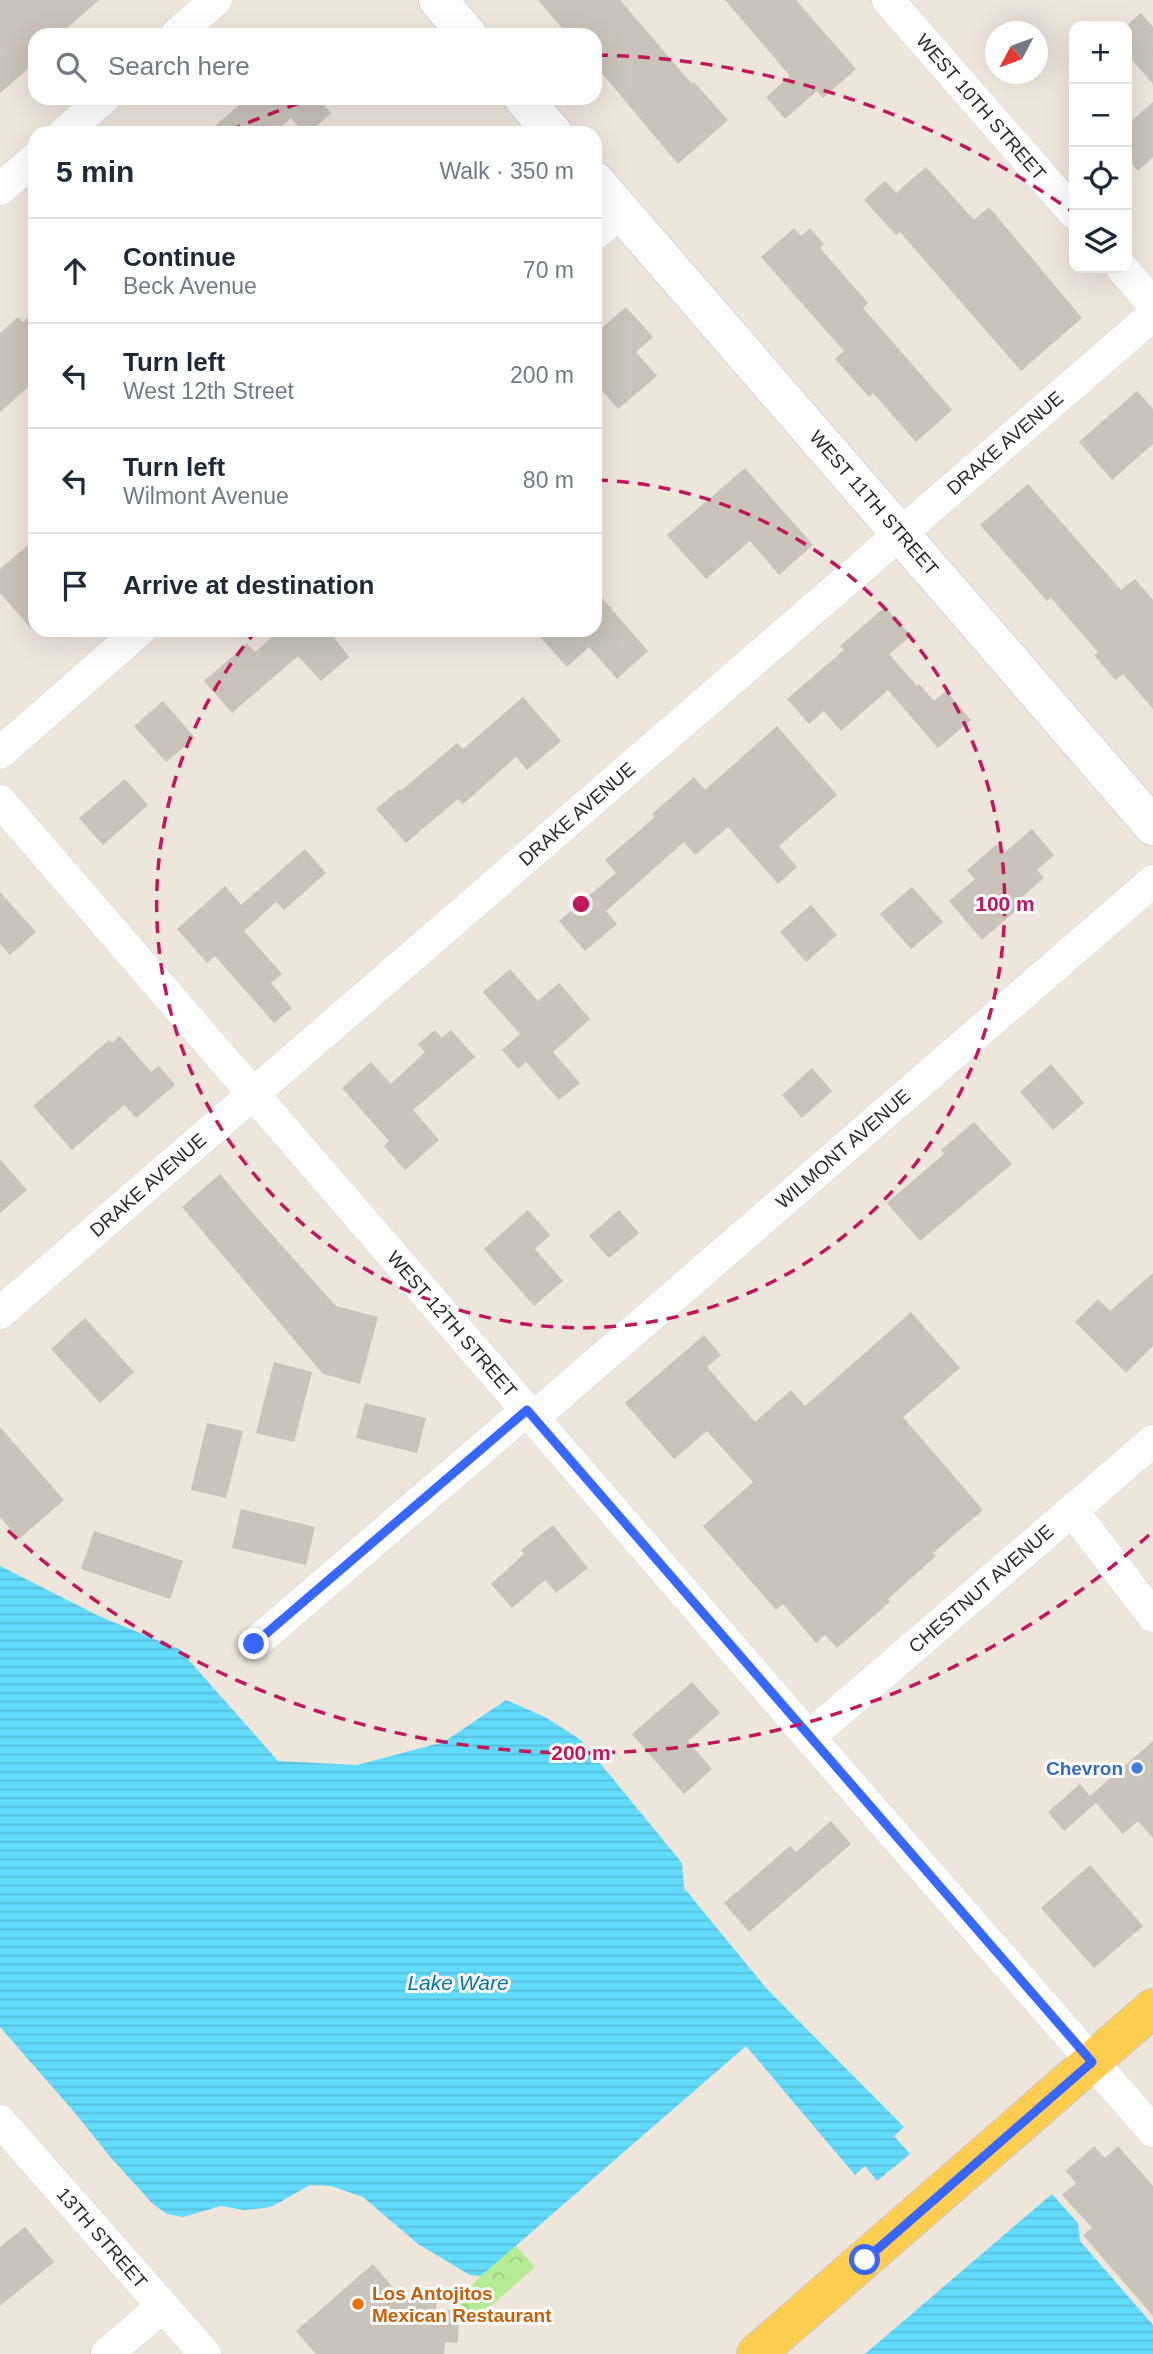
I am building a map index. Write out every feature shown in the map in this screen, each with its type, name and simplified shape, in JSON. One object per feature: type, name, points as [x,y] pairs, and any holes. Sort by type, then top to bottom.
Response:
[{"type":"main road","points":[[438,0],[462,28]]},
{"type":"main road","points":[[529,105],[547,126]]},
{"type":"main road","name":"WEST 11TH STREET","points":[[602,204],[608,223],[901,534],[1153,826]]},
{"type":"main road","points":[[756,2354],[1153,2008]]},
{"type":"street","points":[[184,28],[216,0]]},
{"type":"street","name":"WEST 10TH STREET","points":[[888,0],[1071,210]]},
{"type":"street","points":[[72,126],[96,105]]},
{"type":"street","points":[[0,189],[28,165]]},
{"type":"street","points":[[1126,273],[1153,303]]},
{"type":"street","name":"DRAKE AVENUE","points":[[0,1313],[1153,315]]},
{"type":"street","points":[[0,753],[132,637]]},
{"type":"street","name":"WEST 12TH STREET","points":[[0,801],[1153,2131]]},
{"type":"street","name":"WILMONT AVENUE","points":[[254,1644],[530,1414],[1153,881]]},
{"type":"street","name":"CHESTNUT AVENUE","points":[[809,1737],[1153,1441]]},
{"type":"street","points":[[1072,1510],[1153,1616]]},
{"type":"street","name":"13TH STREET","points":[[0,2121],[205,2354]]},
{"type":"street","points":[[107,2354],[163,2306]]},
{"type":"green space","points":[[515,2245],[535,2267],[483,2313],[461,2313],[462,2294]]},
{"type":"water","name":"Lake Ware","points":[[0,1566],[101,1617],[179,1649],[278,1761],[357,1765],[444,1742],[506,1700],[545,1717],[581,1740],[682,1863],[684,1888],[766,1988],[904,2127],[894,2136],[910,2154],[877,2181],[865,2166],[855,2175],[746,2046],[481,2276],[470,2275],[418,2244],[363,2197],[331,2186],[310,2185],[265,2208],[244,2210],[221,2206],[183,2217],[167,2214],[153,2204],[112,2159],[0,2027]]},
{"type":"water","points":[[1052,2194],[1078,2223],[1080,2241],[1153,2325],[1153,2354],[865,2354]]},
{"type":"building","points":[[0,0],[99,0],[67,28],[28,28],[28,69],[0,93]]},
{"type":"building","points":[[538,0],[620,0],[692,84],[694,82],[728,120],[678,164],[602,73],[602,28],[562,28]]},
{"type":"building","points":[[725,0],[796,0],[856,69],[823,98],[817,91],[785,119],[766,97],[790,76]]},
{"type":"building","points":[[1141,13],[1153,27],[1153,84],[1132,60],[1132,21]]},
{"type":"building","points":[[1153,102],[1153,157],[1138,171],[1132,164],[1132,121]]},
{"type":"building","points":[[239,105],[324,105],[331,113],[317,126],[298,126],[291,118],[282,126],[215,126]]},
{"type":"building","points":[[926,167],[974,220],[989,207],[1082,318],[1021,371],[900,232],[896,235],[864,200],[885,181],[896,193]]},
{"type":"building","points":[[794,228],[801,236],[810,228],[824,244],[820,248],[868,303],[863,308],[952,410],[916,442],[873,393],[869,397],[835,359],[844,351],[761,257]]},
{"type":"building","points":[[626,307],[653,337],[636,352],[657,376],[618,409],[602,390],[602,328]]},
{"type":"building","points":[[18,317],[23,322],[28,317],[28,387],[0,412],[0,333]]},
{"type":"building","points":[[1137,391],[1153,409],[1153,444],[1112,480],[1079,442]]},
{"type":"building","points":[[745,468],[813,545],[779,575],[750,541],[706,579],[667,535]]},
{"type":"building","points":[[1028,484],[1121,590],[1135,579],[1153,600],[1153,709],[1123,674],[1115,680],[1094,655],[1098,652],[1051,598],[1047,601],[980,525]]},
{"type":"building","points":[[28,545],[28,625],[0,593],[0,569]]},
{"type":"building","points":[[602,598],[648,651],[617,679],[589,647],[567,667],[540,637],[602,637]]},
{"type":"building","points":[[885,607],[911,636],[889,654],[934,701],[946,691],[971,720],[938,748],[888,690],[841,731],[824,711],[809,724],[787,699],[844,650],[840,646]]},
{"type":"building","points":[[272,637],[333,637],[349,657],[321,681],[298,656],[232,713],[204,681],[247,644],[255,652]]},
{"type":"building","points":[[523,697],[561,741],[527,770],[516,757],[463,804],[458,799],[406,843],[376,809],[457,743],[463,749]]},
{"type":"building","points":[[163,701],[195,738],[166,762],[134,726]]},
{"type":"building","points":[[777,726],[837,795],[779,846],[797,867],[778,884],[728,827],[695,855],[684,842],[606,911],[617,924],[585,951],[559,921],[616,873],[605,860],[655,817],[652,814],[694,777],[705,790]]},
{"type":"building","points":[[125,779],[148,805],[103,845],[79,818]]},
{"type":"building","points":[[1032,829],[1054,855],[1037,870],[1044,878],[1016,902],[1020,907],[982,940],[949,901],[975,879],[967,870],[997,844],[1004,853]]},
{"type":"building","points":[[305,849],[326,873],[284,910],[276,902],[244,931],[282,974],[271,983],[292,1008],[274,1023],[215,956],[207,963],[177,929],[225,886],[241,905]]},
{"type":"building","points":[[912,887],[943,922],[911,949],[880,914]]},
{"type":"building","points":[[0,892],[36,932],[10,955],[0,944]]},
{"type":"building","points":[[811,905],[837,935],[806,962],[780,932]]},
{"type":"building","points":[[510,969],[538,1001],[559,983],[590,1019],[553,1052],[580,1083],[559,1100],[526,1062],[518,1069],[502,1050],[520,1034],[483,992]]},
{"type":"building","points":[[435,1030],[442,1038],[451,1030],[475,1057],[413,1110],[439,1140],[405,1170],[384,1146],[389,1141],[342,1088],[371,1062],[391,1084],[425,1052],[418,1044]]},
{"type":"building","points":[[120,1036],[151,1072],[159,1066],[175,1085],[136,1118],[124,1105],[72,1150],[33,1106],[109,1040],[112,1043]]},
{"type":"building","points":[[1051,1064],[1084,1103],[1053,1130],[1020,1092]]},
{"type":"building","points":[[812,1068],[832,1091],[802,1118],[782,1095]]},
{"type":"building","points":[[974,1122],[1012,1164],[920,1241],[887,1203],[944,1154],[941,1150]]},
{"type":"building","points":[[0,1159],[27,1190],[0,1213]]},
{"type":"building","points":[[220,1174],[336,1306],[378,1317],[360,1384],[323,1374],[182,1207]]},
{"type":"building","points":[[528,1210],[550,1235],[535,1249],[563,1281],[534,1306],[484,1249]]},
{"type":"building","points":[[619,1210],[639,1233],[609,1258],[589,1236]]},
{"type":"building","points":[[1153,1273],[1153,1346],[1126,1373],[1075,1322],[1098,1299],[1110,1311]]},
{"type":"building","points":[[911,1312],[960,1368],[903,1417],[983,1510],[933,1553],[936,1556],[888,1599],[890,1602],[837,1648],[825,1635],[816,1643],[783,1604],[776,1610],[703,1526],[753,1482],[707,1431],[674,1459],[625,1403],[704,1335],[721,1355],[707,1367],[755,1422],[791,1390],[805,1406]]},
{"type":"building","points":[[85,1318],[134,1372],[100,1403],[51,1349]]},
{"type":"building","points":[[274,1362],[312,1372],[294,1442],[256,1433]]},
{"type":"building","points":[[365,1403],[426,1418],[417,1453],[356,1438]]},
{"type":"building","points":[[207,1423],[243,1431],[226,1498],[191,1490]]},
{"type":"building","points":[[0,1427],[64,1500],[19,1539],[0,1517]]},
{"type":"building","points":[[241,1509],[315,1527],[306,1565],[232,1548]]},
{"type":"building","points":[[553,1525],[588,1568],[556,1593],[545,1580],[512,1608],[491,1584],[524,1554],[521,1550]]},
{"type":"building","points":[[94,1531],[183,1561],[170,1599],[81,1569]]},
{"type":"building","points":[[692,1682],[720,1713],[688,1741],[712,1769],[684,1794],[632,1734]]},
{"type":"building","name":"Chevron","points":[[1153,1741],[1153,1838],[1138,1821],[1123,1834],[1096,1803],[1064,1831],[1048,1812],[1080,1784],[1090,1796]]},
{"type":"building","points":[[831,1821],[851,1844],[749,1932],[724,1903],[790,1846],[796,1852]]},
{"type":"building","points":[[1090,1865],[1143,1926],[1094,1968],[1041,1908]]},
{"type":"building","points":[[1094,2146],[1105,2158],[1118,2146],[1153,2186],[1153,2316],[1083,2235],[1092,2228],[1062,2195],[1076,2183],[1066,2171]]},
{"type":"building","points":[[25,2227],[54,2262],[0,2306],[0,2247]]},
{"type":"building","name":"Los Antojitos Mexican Restaurant","points":[[373,2264],[400,2296],[437,2297],[436,2310],[459,2311],[458,2343],[445,2342],[444,2354],[316,2354],[296,2331]]},
{"type":"place","name":"Chevron","points":[[1137,1768]]},
{"type":"place","name":"Los Antojitos Mexican Restaurant","points":[[358,2304]]},
{"type":"route","points":[[254,1644],[527,1410],[1092,2062],[865,2260]]}]
